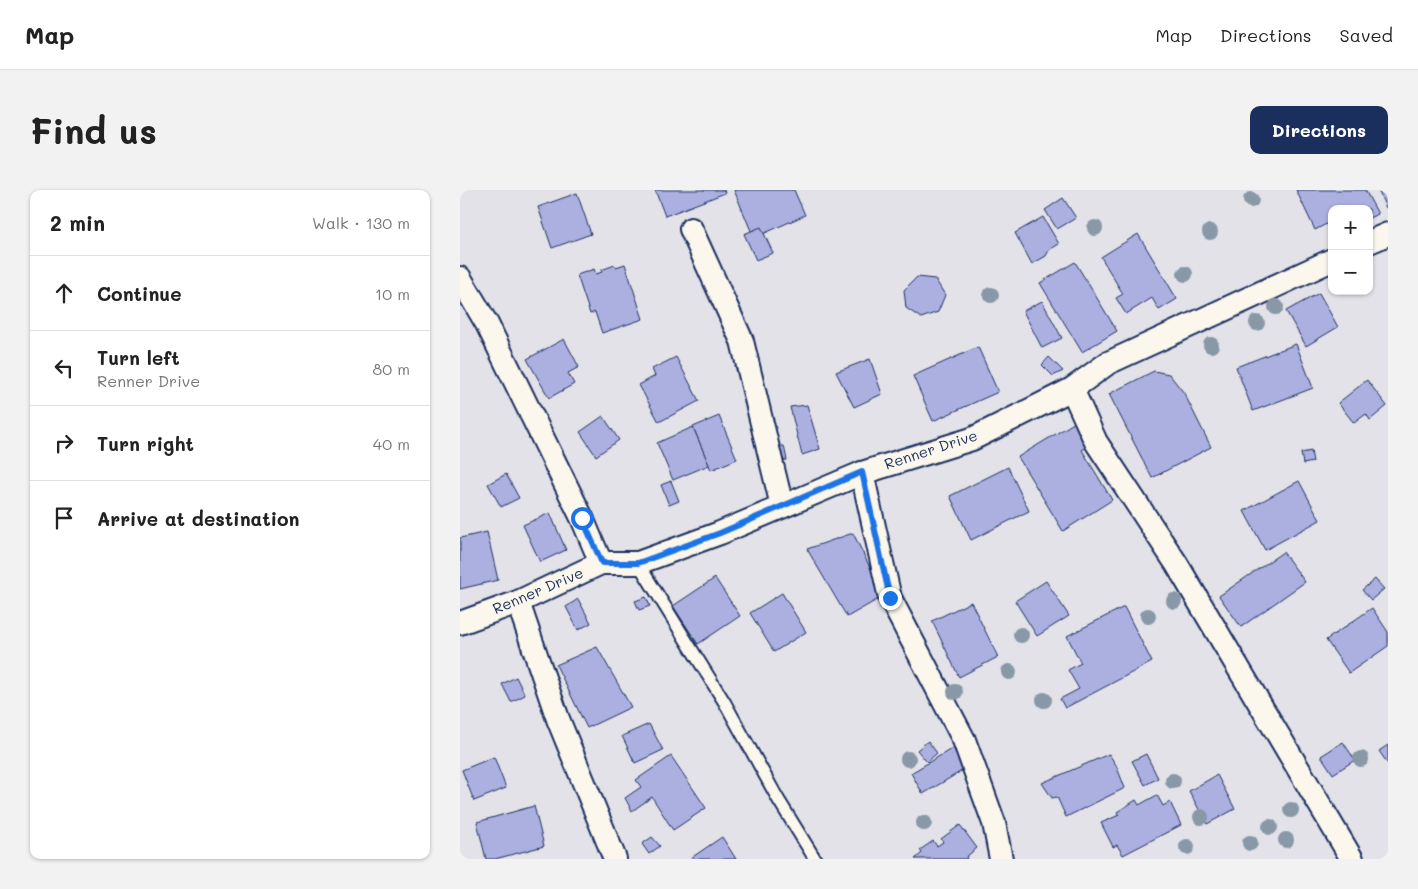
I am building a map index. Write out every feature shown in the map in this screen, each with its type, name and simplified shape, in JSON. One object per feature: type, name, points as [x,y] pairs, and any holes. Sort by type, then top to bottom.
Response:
[{"type":"street","points":[[691,229],[742,341],[782,506]]},
{"type":"street","points":[[1373,240],[1388,234]]},
{"type":"street","name":"Renner Drive","points":[[460,623],[518,602],[602,563],[638,563],[720,533],[862,472],[972,439],[1072,388],[1108,363],[1328,262]]},
{"type":"street","points":[[460,278],[487,324],[602,563]]},
{"type":"street","points":[[1072,388],[1096,442],[1176,563],[1350,858]]},
{"type":"street","points":[[862,472],[890,598],[964,740],[994,823],[1001,859]]},
{"type":"street","points":[[518,602],[558,719],[615,859]]},
{"type":"lane","points":[[638,563],[724,703],[778,800],[815,859]]},
{"type":"building","points":[[655,190],[724,190],[725,193],[665,216]]},
{"type":"building","points":[[734,190],[794,190],[805,215],[754,238]]},
{"type":"building","points":[[1296,190],[1365,190],[1378,214],[1373,216],[1373,205],[1328,205],[1328,223],[1315,230]]},
{"type":"building","points":[[1378,190],[1388,190],[1388,207],[1386,208]]},
{"type":"building","points":[[577,193],[591,234],[552,248],[538,207]]},
{"type":"building","points":[[1063,198],[1076,218],[1057,229],[1045,210]]},
{"type":"building","points":[[1043,217],[1059,244],[1049,250],[1046,256],[1032,264],[1015,233]]},
{"type":"building","points":[[761,227],[773,253],[756,260],[744,234]]},
{"type":"building","points":[[1138,234],[1177,299],[1159,310],[1152,298],[1126,314],[1116,298],[1123,294],[1101,257]]},
{"type":"building","points":[[1075,262],[1117,331],[1082,352],[1040,283]]},
{"type":"building","points":[[625,264],[643,319],[602,333],[595,312],[590,314],[577,275],[594,269],[596,274],[615,265],[616,267]]},
{"type":"building","points":[[917,277],[935,279],[945,295],[938,312],[921,318],[906,308],[904,290]]},
{"type":"building","points":[[1319,293],[1338,327],[1306,346],[1286,311]]},
{"type":"building","points":[[1042,301],[1062,338],[1042,348],[1023,311]]},
{"type":"building","points":[[564,339],[579,367],[568,373],[574,384],[549,398],[527,359]]},
{"type":"building","points":[[1296,344],[1313,388],[1253,411],[1236,367]]},
{"type":"building","points":[[978,347],[998,392],[933,421],[913,376]]},
{"type":"building","points":[[676,357],[699,401],[659,422],[639,385],[655,376],[652,369]]},
{"type":"building","points":[[1049,357],[1063,371],[1053,376],[1042,365]]},
{"type":"building","points":[[870,359],[882,394],[854,407],[836,372]]},
{"type":"building","points":[[1154,371],[1169,374],[1184,393],[1211,447],[1152,478],[1109,394]]},
{"type":"building","points":[[1367,380],[1387,406],[1370,420],[1366,414],[1354,423],[1338,403]]},
{"type":"building","points":[[807,405],[820,449],[802,455],[790,407]]},
{"type":"building","points":[[603,416],[619,440],[596,456],[580,432]]},
{"type":"building","points":[[719,416],[737,459],[711,470],[693,427]]},
{"type":"building","points":[[1077,421],[1091,444],[1082,450],[1112,500],[1063,531],[1018,457]]},
{"type":"building","points":[[693,427],[709,465],[673,480],[657,443]]},
{"type":"building","points":[[771,446],[784,446],[787,460],[774,462]]},
{"type":"building","points":[[1311,451],[1313,462],[1303,464],[1301,453]]},
{"type":"building","points":[[1008,467],[1029,511],[971,540],[950,496]]},
{"type":"building","points":[[506,474],[519,498],[501,507],[488,484]]},
{"type":"building","points":[[671,481],[679,501],[669,505],[661,485]]},
{"type":"building","points":[[1299,481],[1320,520],[1265,550],[1244,511]]},
{"type":"building","points":[[550,513],[566,550],[540,562],[523,525]]},
{"type":"building","points":[[487,532],[498,580],[460,589],[460,538]]},
{"type":"building","points":[[853,533],[884,596],[847,617],[807,549]]},
{"type":"building","points":[[1283,552],[1305,582],[1241,627],[1219,596]]},
{"type":"building","points":[[715,578],[740,616],[698,644],[673,606]]},
{"type":"building","points":[[1375,579],[1384,589],[1371,600],[1362,590]]},
{"type":"building","points":[[1046,581],[1069,616],[1037,636],[1015,601]]},
{"type":"building","points":[[782,593],[806,632],[774,652],[750,613]]},
{"type":"building","points":[[646,597],[650,606],[639,610],[635,601]]},
{"type":"building","points":[[578,599],[591,623],[578,630],[566,607]]},
{"type":"building","points":[[971,602],[998,657],[959,677],[932,621]]},
{"type":"building","points":[[1124,607],[1152,662],[1065,708],[1060,699],[1079,689],[1068,670],[1081,663],[1067,636]]},
{"type":"building","points":[[1372,608],[1388,632],[1388,646],[1349,673],[1326,640]]},
{"type":"building","points":[[597,647],[631,707],[587,728],[556,665]]},
{"type":"building","points":[[516,677],[525,695],[511,702],[502,684]]},
{"type":"building","points":[[649,724],[663,750],[635,763],[622,736]]},
{"type":"building","points":[[928,741],[937,753],[927,762],[917,750]]},
{"type":"building","points":[[1343,742],[1355,760],[1333,774],[1321,756]]},
{"type":"building","points":[[1388,745],[1388,764],[1379,751]]},
{"type":"building","points":[[953,748],[965,769],[923,794],[911,773]]},
{"type":"building","points":[[1109,754],[1116,765],[1125,788],[1066,817],[1057,797],[1052,798],[1042,783]]},
{"type":"building","points":[[1146,754],[1158,778],[1145,785],[1132,761]]},
{"type":"building","points":[[671,756],[706,808],[673,830],[652,797],[632,811],[625,798],[641,787],[636,780]]},
{"type":"building","points":[[494,757],[506,788],[474,801],[462,770]]},
{"type":"building","points":[[1217,775],[1235,809],[1207,824],[1189,791]]},
{"type":"building","points":[[1157,795],[1163,806],[1170,802],[1181,825],[1123,855],[1117,845],[1113,847],[1101,823],[1119,815],[1117,812],[1136,800],[1139,805]]},
{"type":"building","points":[[534,806],[544,846],[495,859],[486,859],[477,822]]},
{"type":"building","points":[[960,825],[977,848],[966,857],[967,859],[915,859],[922,853],[920,850],[933,841],[937,846],[943,842],[941,839]]},
{"type":"building","points":[[652,837],[660,846],[649,854],[642,844]]},
{"type":"building","points":[[722,837],[736,859],[691,859],[691,858]]},
{"type":"route","points":[[582,518],[602,563],[638,563],[720,533],[862,472],[890,598]]}]
